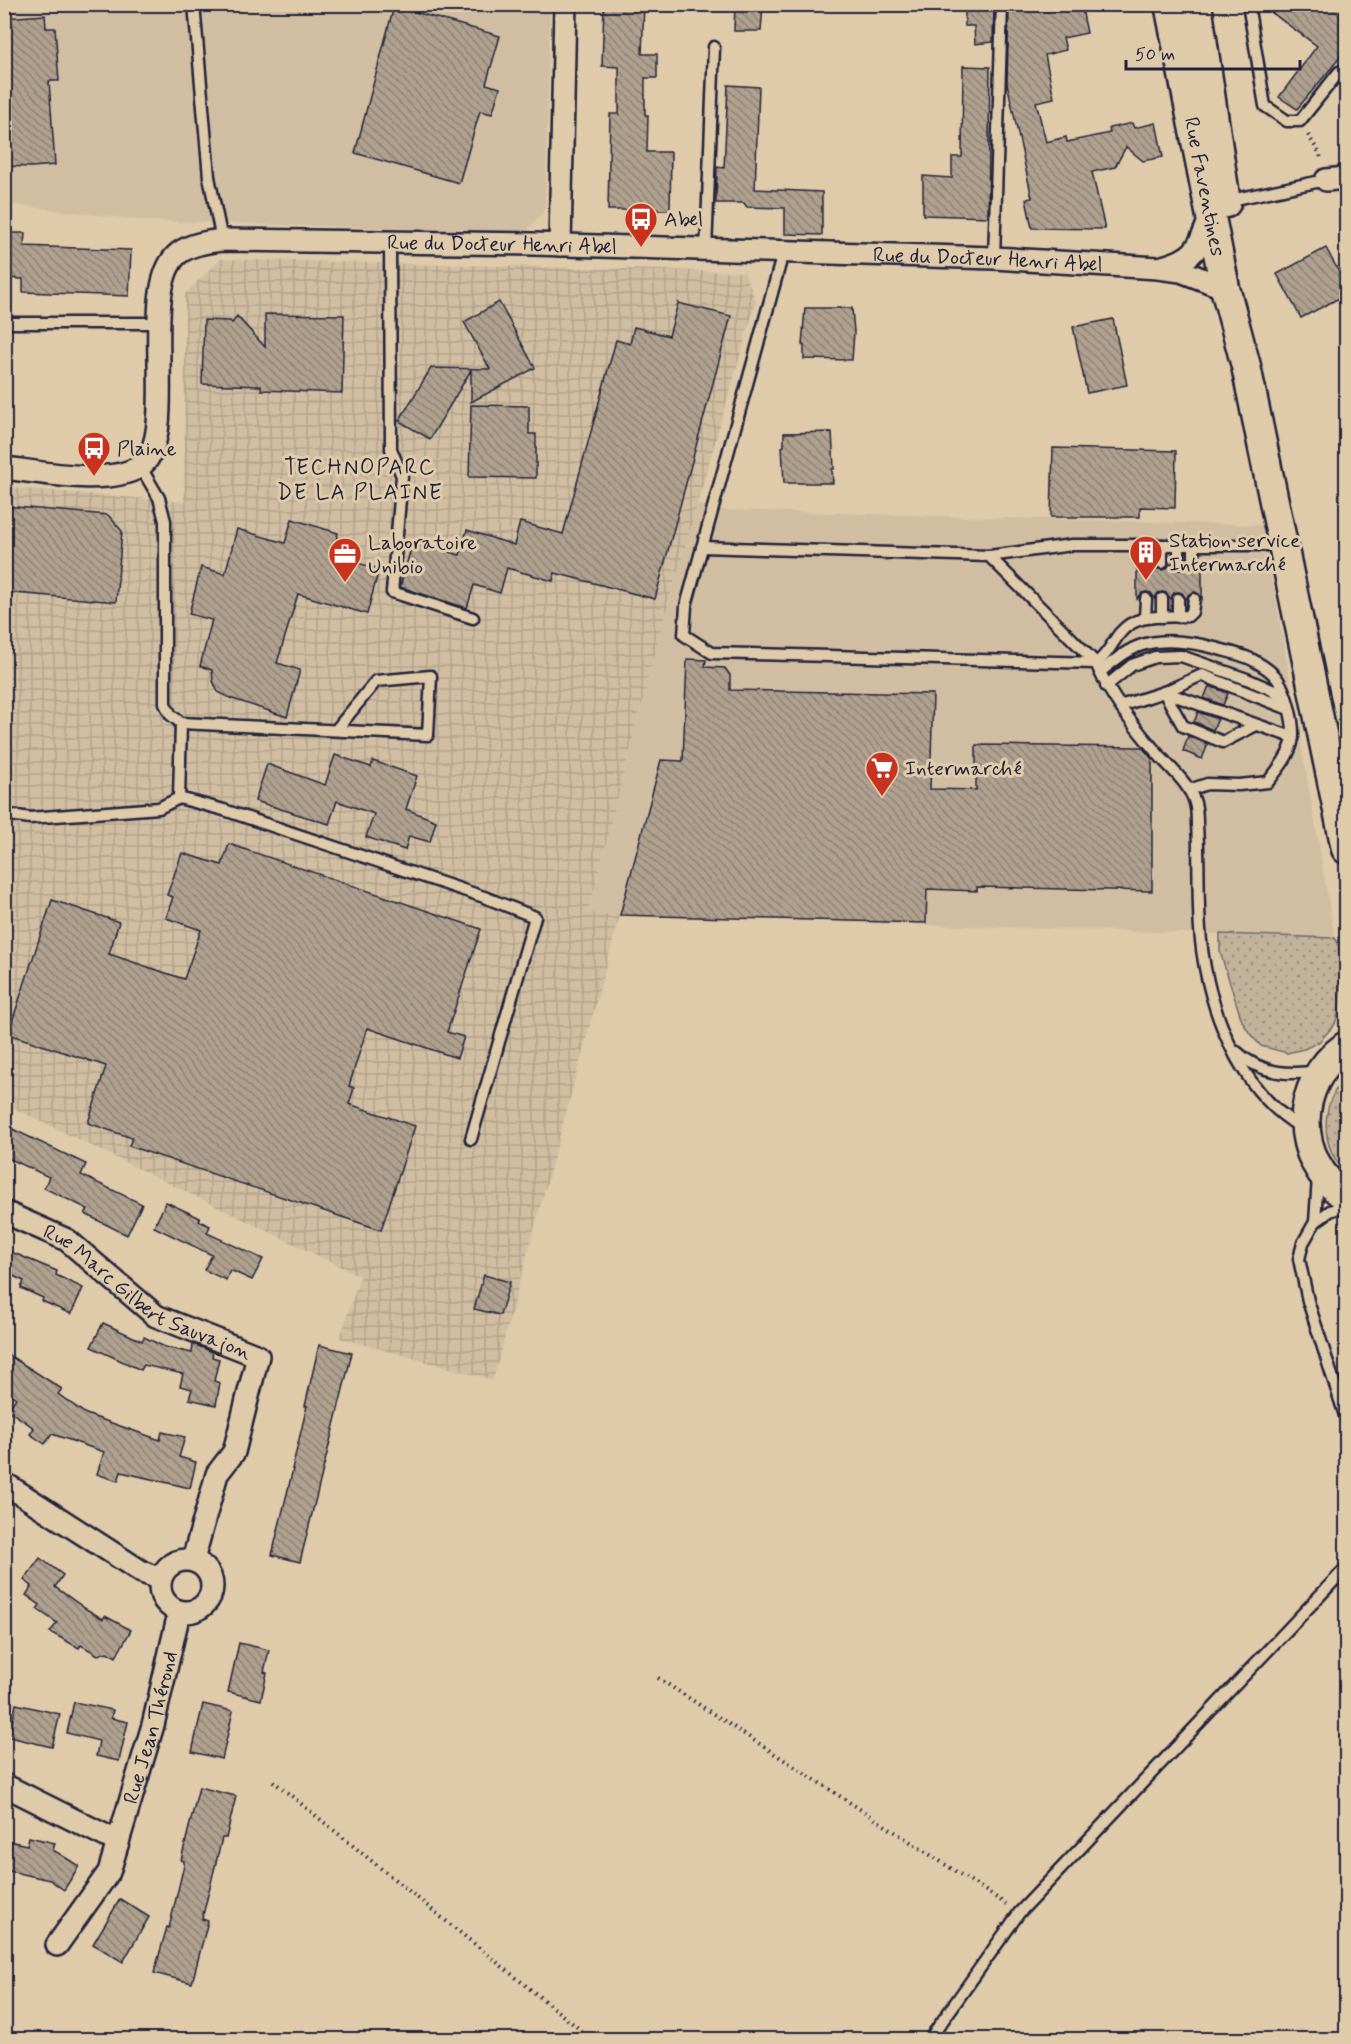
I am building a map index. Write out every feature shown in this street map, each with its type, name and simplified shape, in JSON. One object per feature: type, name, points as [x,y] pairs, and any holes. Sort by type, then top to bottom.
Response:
[{"type":"main road","name":"Rue Faventines","points":[[1168,4],[1218,208],[1246,366],[1347,849]]},
{"type":"main road","name":"Rue Faventines","points":[[1197,4],[1225,288],[1246,366]]},
{"type":"main road","points":[[1347,1046],[1336,1053],[1321,1070],[1311,1089],[1306,1109],[1306,1131],[1310,1150],[1318,1168],[1334,1188],[1347,1197]]},
{"type":"street","points":[[560,246],[565,4]]},
{"type":"street","name":"Rue du Docteur Henri Abel","points":[[1158,268],[1178,263],[1192,253],[1201,242],[1218,208]]},
{"type":"street","name":"Rue du Docteur Henri Abel","points":[[140,466],[149,456],[156,439],[159,418],[159,323],[163,281],[172,260],[185,249],[199,243],[222,240],[390,242],[994,258],[1158,268],[1181,271],[1225,288]]},
{"type":"street","points":[[4,468],[94,477],[114,476],[140,466]]},
{"type":"street","name":"Rue Marc Gilbert Sauvajon","points":[[4,1212],[67,1240],[156,1316],[258,1356],[234,1452],[217,1474],[194,1560]]},
{"type":"street","points":[[4,1483],[142,1572],[160,1579]]},
{"type":"street","points":[[194,1560],[210,1573],[213,1594],[200,1610],[179,1613],[162,1600],[160,1579],[173,1562],[194,1560]]},
{"type":"street","name":"Rue Jean Thérond","points":[[57,1946],[109,1872],[153,1725],[179,1613]]},
{"type":"street","points":[[4,1785],[118,1842]]},
{"type":"lane","points":[[194,4],[209,177],[222,240]]},
{"type":"lane","points":[[994,258],[1002,4]]},
{"type":"lane","points":[[1248,4],[1265,106],[1287,121],[1300,121],[1339,72],[1347,70]]},
{"type":"lane","points":[[706,251],[714,47]]},
{"type":"lane","points":[[1218,208],[1332,180]]},
{"type":"lane","points":[[390,242],[391,449],[402,476],[393,592],[473,618]]},
{"type":"lane","points":[[783,253],[686,606],[684,635],[712,653],[1098,668],[1142,645],[1168,641],[1197,643],[1256,661],[1275,675],[1289,706],[1293,741],[1282,764],[1268,782],[1239,785],[1207,784],[1188,790]]},
{"type":"lane","points":[[4,323],[159,323]]},
{"type":"lane","points":[[140,466],[159,498],[165,521],[165,704],[171,715],[181,723],[428,735],[431,676],[376,681],[336,730]]},
{"type":"lane","points":[[702,547],[989,556],[1072,545],[1284,545]]},
{"type":"lane","points":[[1146,545],[1146,563]]},
{"type":"lane","points":[[1162,545],[1162,563]]},
{"type":"lane","points":[[1179,545],[1179,563]]},
{"type":"lane","points":[[1194,545],[1194,563]]},
{"type":"lane","points":[[989,556],[1098,668],[1106,686],[1120,706],[1196,803],[1199,847],[1199,933],[1203,966],[1212,1000],[1234,1050],[1256,1089],[1276,1110],[1306,1131]]},
{"type":"lane","points":[[1145,617],[1146,599]]},
{"type":"lane","points":[[1162,599],[1162,617]]},
{"type":"lane","points":[[1178,599],[1178,617]]},
{"type":"lane","points":[[1098,668],[1124,629],[1145,617],[1188,616],[1192,612],[1194,599]]},
{"type":"lane","points":[[1106,686],[1132,665],[1155,657],[1181,656],[1272,690],[1289,706]]},
{"type":"lane","points":[[1120,706],[1164,692],[1202,675],[1289,706]]},
{"type":"lane","points":[[1164,692],[1292,737]]},
{"type":"lane","points":[[1164,692],[1183,726],[1223,742],[1256,725]]},
{"type":"lane","points":[[179,798],[181,723]]},
{"type":"lane","points":[[4,814],[30,818],[159,808],[179,798],[246,817],[484,897],[535,917],[471,1139]]},
{"type":"lane","points":[[1234,1050],[1253,1066],[1262,1069],[1300,1074],[1321,1070]]},
{"type":"lane","points":[[1315,1222],[1318,1168]]},
{"type":"lane","points":[[1347,1204],[1330,1211],[1315,1222],[1303,1243],[1299,1259],[1308,1301],[1347,1419]]},
{"type":"lane","points":[[929,2040],[1019,1913],[1347,1568]]},
{"type":"path","points":[[1300,121],[1320,154],[1332,180]]},
{"type":"path","points":[[658,1678],[1019,1913]]},
{"type":"path","points":[[273,1781],[593,2040]]},
{"type":"shaded area","points":[[5,5],[550,5],[545,209],[526,232],[147,221],[5,204]]},
{"type":"shaded area","points":[[220,259],[744,272],[756,301],[665,615],[588,913],[620,915],[493,1380],[340,1338],[360,1276],[5,1104],[4,487],[184,502],[185,294]]},
{"type":"shaded area","points":[[697,504],[724,510],[1263,525],[1335,938],[588,914],[665,615]]},
{"type":"shaded area","points":[[1220,934],[1335,938],[1338,943],[1341,974],[1339,1011],[1335,1024],[1319,1042],[1287,1053],[1261,1046],[1250,1034],[1242,1021],[1220,952]]},
{"type":"shaded area","points":[[1346,1077],[1346,1172],[1337,1162],[1331,1150],[1326,1124],[1331,1099],[1337,1087]]},
{"type":"building","points":[[604,4],[644,4],[642,54],[657,54],[657,78],[645,78],[645,115],[648,115],[647,152],[671,152],[670,210],[608,210],[610,114],[619,114],[619,67],[602,66]]},
{"type":"building","points":[[735,4],[763,4],[761,31],[734,31]]},
{"type":"building","points":[[965,4],[992,4],[992,10],[994,9],[993,42],[975,44],[974,26],[965,26]]},
{"type":"building","points":[[1015,4],[1081,4],[1087,33],[1063,38],[1066,50],[1045,55],[1054,98],[1036,102],[1046,142],[1066,137],[1067,142],[1110,133],[1109,128],[1132,123],[1134,128],[1156,123],[1163,157],[1143,161],[1126,147],[1115,167],[1092,172],[1105,229],[1032,228],[1026,199],[1032,198],[1007,83],[1009,6]]},
{"type":"building","points":[[1260,4],[1347,4],[1347,49],[1297,109],[1279,97],[1317,46]]},
{"type":"building","points":[[394,6],[500,36],[486,84],[500,88],[492,114],[480,111],[459,183],[355,153]]},
{"type":"building","points":[[45,15],[46,28],[55,28],[59,81],[49,81],[55,165],[4,166],[4,18]]},
{"type":"building","points":[[963,66],[990,67],[988,217],[923,215],[923,176],[952,178],[952,157],[962,157]]},
{"type":"building","points":[[728,85],[759,87],[755,189],[822,192],[822,235],[785,234],[785,208],[747,207],[744,203],[716,203],[717,167],[724,168]]},
{"type":"building","points":[[4,233],[25,233],[24,246],[131,250],[129,296],[23,292],[23,279],[4,278]]},
{"type":"building","points":[[1326,248],[1347,287],[1347,294],[1301,318],[1277,274]]},
{"type":"building","points":[[499,302],[535,368],[471,402],[471,370],[430,439],[399,421],[431,368],[490,369],[464,322]]},
{"type":"building","points":[[678,303],[731,316],[655,599],[555,573],[553,581],[507,568],[500,593],[474,585],[467,608],[400,587],[413,541],[460,555],[467,530],[514,545],[520,522],[563,534],[616,340],[630,344],[634,327],[669,336]]},
{"type":"building","points":[[805,308],[852,308],[854,332],[852,360],[804,359],[804,346],[802,345]]},
{"type":"building","points":[[265,314],[344,315],[342,393],[261,390],[261,386],[202,384],[204,320],[232,323],[237,316],[265,347]]},
{"type":"building","points":[[1113,319],[1127,385],[1087,393],[1073,327]]},
{"type":"building","points":[[471,405],[529,406],[529,434],[536,434],[536,478],[469,477]]},
{"type":"building","points":[[832,432],[833,483],[784,483],[782,447],[784,446],[784,433]]},
{"type":"building","points":[[1053,448],[1176,451],[1175,508],[1140,507],[1140,517],[1051,517]]},
{"type":"building","points":[[4,506],[108,515],[122,531],[116,602],[4,592]]},
{"type":"building","points":[[292,519],[338,533],[332,556],[379,569],[367,614],[298,594],[277,663],[300,670],[287,717],[218,692],[213,681],[212,670],[200,666],[212,620],[189,614],[201,567],[225,574],[237,529],[285,543]]},
{"type":"building","points":[[1169,563],[1178,570],[1183,569],[1187,563],[1190,569],[1195,570],[1202,563],[1202,599],[1195,592],[1189,594],[1186,599],[1182,593],[1174,593],[1171,599],[1163,592],[1158,593],[1155,599],[1151,593],[1146,592],[1137,599],[1137,564],[1147,570],[1155,564],[1158,569],[1163,570],[1168,567]]},
{"type":"building","points":[[687,659],[706,660],[705,667],[725,668],[730,675],[730,690],[933,694],[930,789],[976,790],[976,745],[1142,747],[1152,759],[1152,891],[977,887],[977,891],[927,889],[926,923],[620,915],[661,760],[683,761]]},
{"type":"building","points":[[1209,686],[1228,693],[1223,705],[1204,698]]},
{"type":"building","points":[[1198,712],[1218,719],[1213,730],[1194,722]]},
{"type":"building","points":[[1188,736],[1208,744],[1202,759],[1183,751]]},
{"type":"building","points":[[335,755],[371,767],[373,761],[417,776],[406,809],[436,821],[430,842],[409,836],[405,850],[366,837],[374,814],[337,801],[329,824],[255,801],[267,764],[325,785]]},
{"type":"building","points":[[229,844],[481,929],[447,1032],[464,1037],[457,1058],[367,1028],[349,1086],[354,1088],[349,1104],[415,1126],[381,1230],[129,1146],[132,1138],[88,1123],[106,1066],[8,1034],[52,900],[119,922],[109,954],[184,979],[201,930],[166,918],[173,897],[167,895],[182,853],[222,865]]},
{"type":"building","points":[[4,1125],[86,1164],[81,1175],[142,1204],[127,1235],[85,1214],[88,1209],[44,1188],[49,1177],[4,1156]]},
{"type":"building","points":[[166,1202],[200,1218],[199,1221],[210,1226],[207,1233],[263,1259],[252,1280],[230,1270],[226,1280],[204,1270],[212,1255],[154,1227]]},
{"type":"building","points":[[4,1249],[57,1271],[56,1275],[83,1288],[71,1314],[42,1301],[43,1298],[21,1288],[24,1281],[4,1272]]},
{"type":"building","points":[[484,1275],[510,1282],[500,1315],[474,1309]]},
{"type":"building","points":[[103,1323],[142,1341],[144,1337],[165,1347],[192,1353],[193,1344],[213,1352],[212,1357],[219,1359],[214,1381],[220,1383],[216,1405],[189,1399],[192,1389],[180,1386],[183,1374],[144,1365],[141,1370],[91,1347]]},
{"type":"building","points":[[319,1345],[352,1353],[300,1562],[272,1555]]},
{"type":"building","points":[[4,1352],[62,1389],[58,1394],[86,1414],[160,1440],[162,1432],[185,1437],[179,1457],[196,1462],[190,1488],[121,1472],[118,1481],[97,1474],[104,1452],[52,1434],[45,1444],[30,1434],[34,1428],[8,1410],[16,1398],[4,1390]]},
{"type":"building","points":[[40,1558],[63,1575],[55,1587],[103,1619],[105,1616],[131,1630],[116,1657],[107,1652],[98,1655],[81,1645],[79,1648],[50,1632],[57,1623],[37,1609],[40,1605],[26,1595],[32,1586],[24,1580]]},
{"type":"building","points":[[239,1643],[269,1650],[261,1700],[228,1692]]},
{"type":"building","points":[[74,1702],[113,1710],[111,1718],[128,1722],[119,1761],[96,1756],[99,1741],[67,1733]]},
{"type":"building","points":[[16,1704],[60,1714],[52,1747],[9,1737]]},
{"type":"building","points":[[203,1704],[233,1711],[222,1759],[192,1752]]},
{"type":"building","points":[[199,1787],[236,1796],[226,1838],[222,1838],[202,1919],[208,1921],[192,1983],[154,1973],[167,1927],[169,1928],[184,1865],[184,1861],[181,1860]]},
{"type":"building","points":[[29,1837],[55,1843],[53,1850],[79,1866],[64,1890],[50,1880],[4,1870],[4,1840],[27,1845]]},
{"type":"building","points":[[120,1899],[149,1917],[123,1962],[93,1944]]},
{"type":"place","name":"Abel","points":[[641,248]]},
{"type":"place","name":"Plaine","points":[[94,477]]},
{"type":"place","name":"Station service Intermarché","points":[[1146,581]]},
{"type":"place","name":"Laboratoire Unibio","points":[[345,583]]},
{"type":"place","name":"Intermarché","points":[[882,797]]},
{"type":"district","name":"TECHNOPARC DE LA PLAINE","points":[[360,479]]}]
